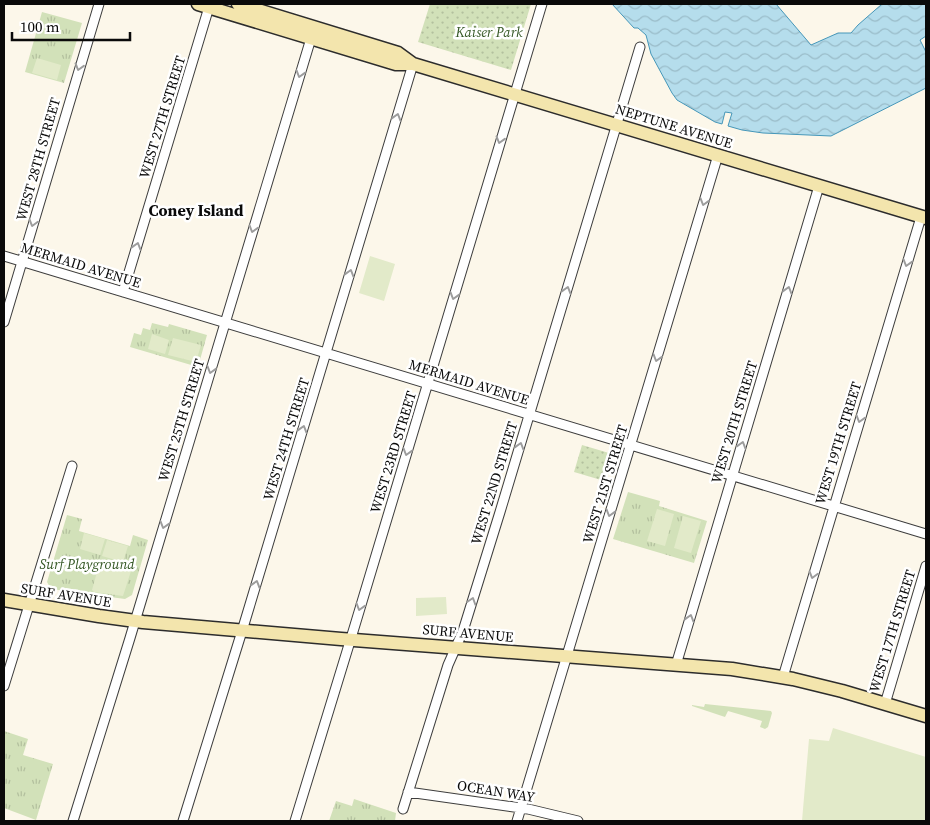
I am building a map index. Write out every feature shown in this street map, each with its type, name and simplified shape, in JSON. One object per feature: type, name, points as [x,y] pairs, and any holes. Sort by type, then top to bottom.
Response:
[{"type":"main road","name":"NEPTUNE AVENUE","points":[[238,4],[396,64],[413,64],[924,218]]},
{"type":"main road","name":"NEPTUNE AVENUE","points":[[204,5],[312,33]]},
{"type":"main road","name":"SURF AVENUE","points":[[4,600],[135,621],[351,640],[732,669],[783,677],[842,691],[926,716]]},
{"type":"street","name":"WEST 28TH STREET","points":[[4,322],[99,4]]},
{"type":"street","name":"WEST 23RD STREET","points":[[295,821],[542,4]]},
{"type":"street","name":"WEST 27TH STREET","points":[[123,292],[204,5]]},
{"type":"street","name":"WEST 25TH STREET","points":[[73,821],[312,33]]},
{"type":"street","name":"WEST 22ND STREET","points":[[403,809],[448,665],[463,631],[498,521],[640,47]]},
{"type":"street","name":"WEST 24TH STREET","points":[[183,821],[413,64]]},
{"type":"street","name":"WEST 21ST STREET","points":[[518,821],[718,155]]},
{"type":"street","name":"WEST 20TH STREET","points":[[676,664],[819,186]]},
{"type":"street","name":"WEST 19TH STREET","points":[[783,677],[924,218]]},
{"type":"street","name":"MERMAID AVENUE","points":[[4,256],[926,534]]},
{"type":"street","points":[[4,686],[72,466]]},
{"type":"street","name":"WEST 17TH STREET","points":[[885,704],[926,566]]},
{"type":"street","name":"OCEAN WAY","points":[[408,792],[522,808],[578,821]]},
{"type":"green space","name":"Kaiser Park","points":[[430,4],[531,4],[511,70],[418,42]]},
{"type":"green space","points":[[42,12],[82,23],[64,83],[25,72]]},
{"type":"green space","points":[[37,58],[61,65],[57,80],[32,73]]},
{"type":"green space","points":[[370,256],[395,264],[384,301],[359,293]]},
{"type":"green space","points":[[152,323],[168,327],[169,324],[207,335],[198,367],[130,347],[134,333],[141,335],[143,328],[150,330]]},
{"type":"green space","points":[[152,334],[169,340],[165,354],[148,349]]},
{"type":"green space","points":[[173,338],[201,345],[196,362],[168,355]]},
{"type":"green space","points":[[582,445],[609,453],[601,480],[574,472]]},
{"type":"green space","points":[[628,492],[660,501],[659,506],[707,521],[694,563],[613,539]]},
{"type":"green space","points":[[657,509],[674,514],[665,546],[647,541]]},
{"type":"green space","name":"Surf Playground","points":[[67,515],[82,519],[79,531],[130,546],[133,535],[148,540],[132,595],[125,599],[51,589],[47,582]]},
{"type":"green space","points":[[683,516],[701,521],[691,553],[674,548]]},
{"type":"green space","points":[[84,533],[105,539],[100,555],[80,549]]},
{"type":"green space","points":[[107,540],[128,546],[123,562],[102,556]]},
{"type":"green space","points":[[106,564],[131,571],[123,596],[94,592],[92,590],[99,565],[105,567]]},
{"type":"green space","points":[[446,597],[447,614],[416,616],[416,598]]},
{"type":"green space","points":[[705,704],[771,711],[772,713],[768,727],[765,729],[760,727],[762,721],[728,711],[725,717],[692,706],[704,707]]},
{"type":"green space","points":[[833,728],[926,757],[926,821],[802,821],[809,739],[829,741]]},
{"type":"green space","points":[[4,731],[28,739],[23,755],[53,764],[36,820],[4,808]]},
{"type":"green space","points":[[354,799],[396,813],[395,821],[329,821],[336,801],[352,806]]},
{"type":"water","points":[[612,4],[776,4],[811,45],[838,33],[851,33],[882,4],[926,4],[926,36],[920,40],[926,52],[926,88],[831,136],[763,133],[742,130],[728,126],[732,113],[725,112],[722,124],[715,122],[677,100],[651,54],[646,35],[638,28],[634,28]]},
{"type":"district","name":"Coney Island","points":[[196,210]]}]
